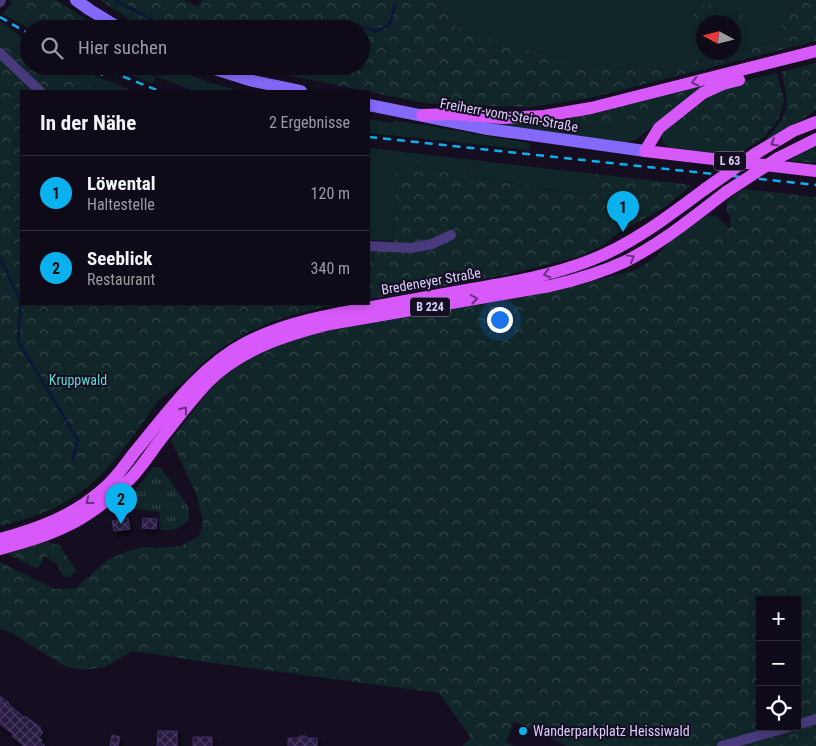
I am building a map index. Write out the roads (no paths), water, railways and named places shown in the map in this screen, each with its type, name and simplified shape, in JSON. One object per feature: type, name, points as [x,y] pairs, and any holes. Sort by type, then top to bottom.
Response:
[{"type":"main road","points":[[76,0],[106,20]]},
{"type":"main road","points":[[422,115],[455,114],[502,118],[553,114],[591,108],[816,51]]},
{"type":"main road","points":[[645,151],[659,128],[703,93],[723,84],[816,60]]},
{"type":"main road","points":[[233,75],[296,90]]},
{"type":"main road","name":"Freiherr-vom-Stein-Straße","points":[[370,104],[488,129],[645,151]]},
{"type":"main road","name":"Bredeneyer Straße","points":[[0,539],[48,524],[67,515],[104,489],[186,391],[222,358],[245,343],[296,322],[515,282],[594,259],[630,241],[664,219],[755,154],[793,131],[816,122]]},
{"type":"main road","name":"Bredeneyer Straße","points":[[0,549],[51,532],[71,524],[90,513],[132,476],[209,381],[227,366],[250,352],[297,332],[330,324],[550,286],[600,272],[659,241],[726,192],[778,158],[816,138]]},
{"type":"main road","name":"L 63","points":[[645,151],[816,171]]},
{"type":"street","points":[[0,53],[20,72]]},
{"type":"street","points":[[23,75],[39,90]]},
{"type":"street","points":[[370,246],[411,248],[432,244],[452,235]]},
{"type":"street","points":[[801,724],[816,719]]},
{"type":"street","points":[[722,746],[775,731]]},
{"type":"waterway","points":[[114,0],[153,20]]},
{"type":"waterway","points":[[370,30],[375,31],[389,25],[395,6]]},
{"type":"waterway","points":[[0,258],[20,299]]},
{"type":"waterway","points":[[21,305],[18,341],[78,440],[73,459]]},
{"type":"railway","points":[[0,17],[20,29]]},
{"type":"railway","points":[[119,75],[157,90]]},
{"type":"railway","points":[[370,137],[816,185]]},
{"type":"place","name":"Löwental","points":[[623,232]]},
{"type":"place","name":"Seeblick","points":[[121,524]]},
{"type":"place","name":"Wanderparkplatz Heissiwald","points":[[523,731]]},
{"type":"park label","name":"Kruppwald","points":[[78,380]]}]
